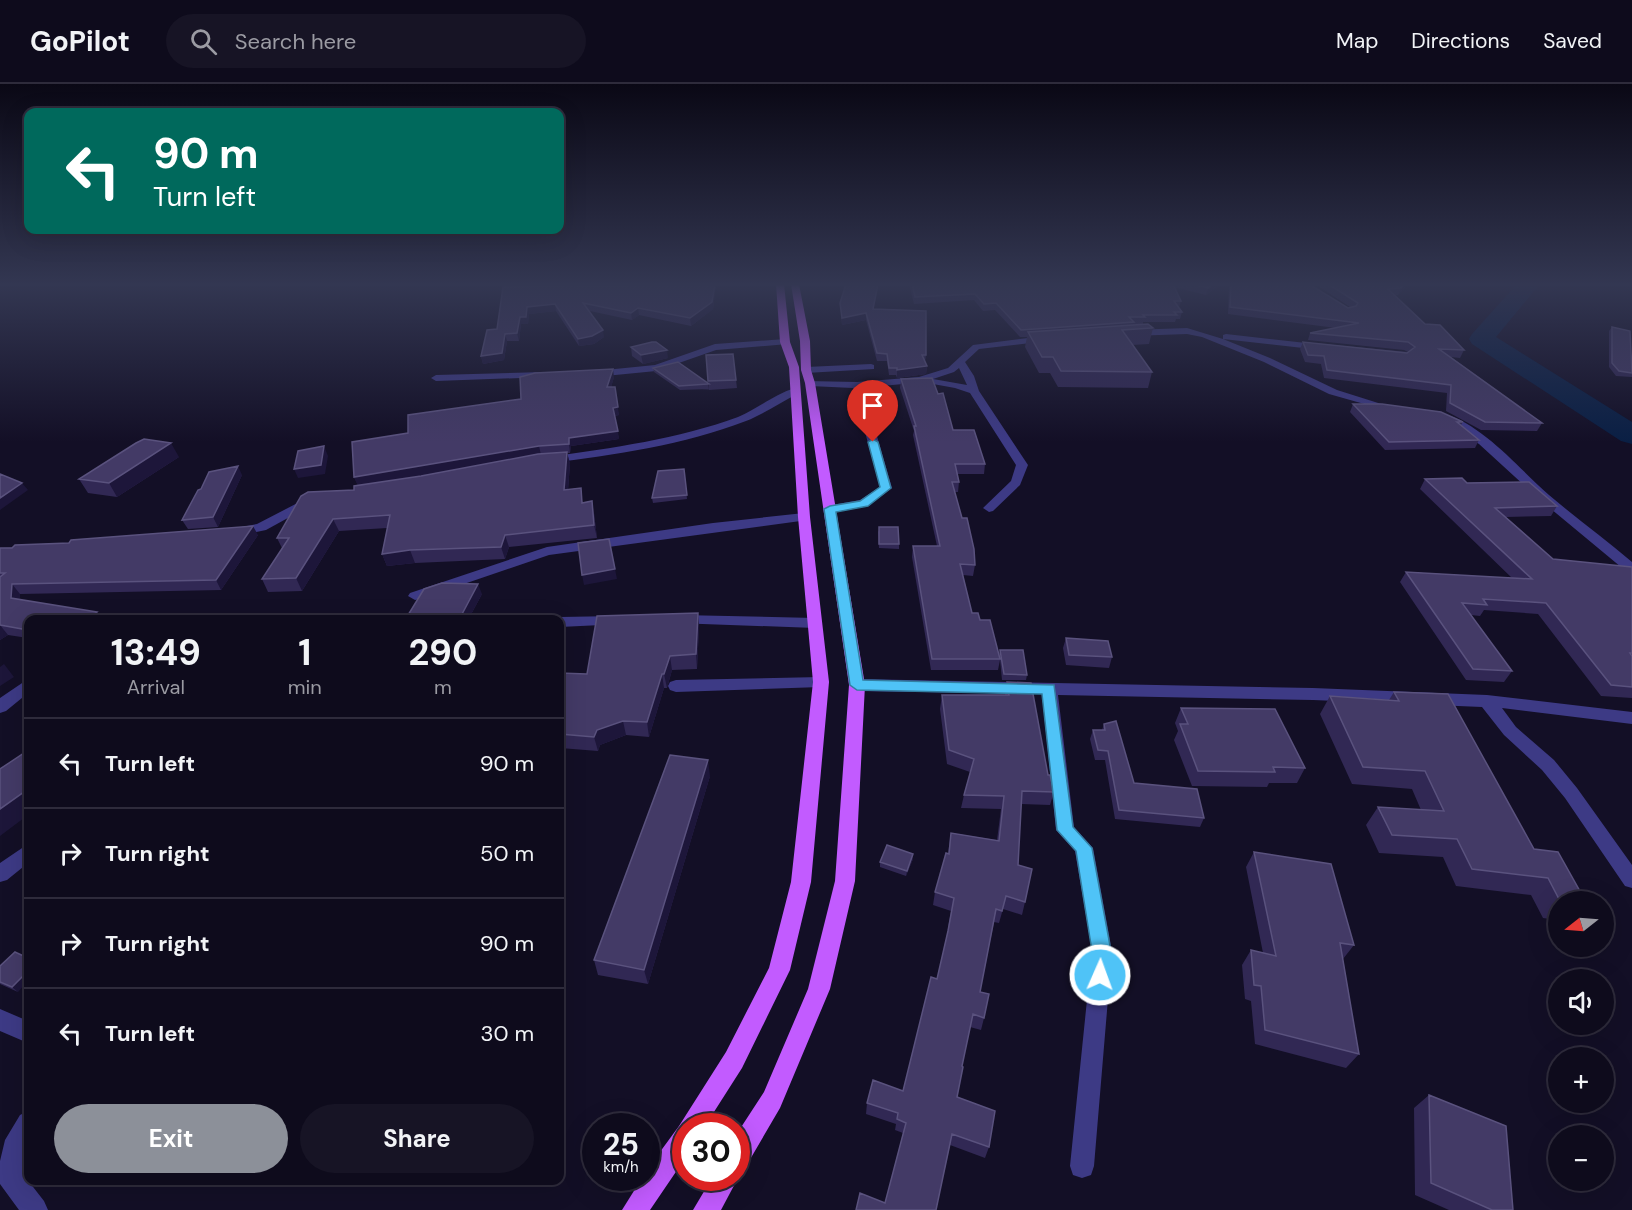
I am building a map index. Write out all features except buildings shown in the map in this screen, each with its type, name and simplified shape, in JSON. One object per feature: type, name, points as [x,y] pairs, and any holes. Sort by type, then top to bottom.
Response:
[{"type":"main road","points":[[750,1136],[772,1100],[819,989],[845,882],[857,685],[830,509],[804,381],[794,367],[785,337]]},
{"type":"main road","points":[[699,1113],[734,1060],[779,970],[801,882],[821,682],[804,518],[804,337]]},
{"type":"main road","points":[[635,1210],[672,1156]]},
{"type":"main road","points":[[706,1210],[718,1191]]},
{"type":"street","points":[[1211,337],[1267,360],[1333,392],[1380,407],[1402,410]]},
{"type":"street","points":[[1228,337],[1331,348]]},
{"type":"street","points":[[804,381],[857,385],[920,380],[941,375],[961,363],[976,347],[1057,338]]},
{"type":"street","points":[[586,374],[656,368],[715,346],[785,342]]},
{"type":"street","points":[[961,363],[969,376],[974,392],[1022,465],[1016,482],[989,508]]},
{"type":"street","points":[[541,460],[559,460],[608,452],[706,431],[744,418],[804,381],[870,368]]},
{"type":"street","points":[[436,378],[551,375]]},
{"type":"street","points":[[920,380],[957,385],[974,392]]},
{"type":"street","points":[[830,509],[864,504],[886,488],[857,385]]},
{"type":"street","points":[[1433,414],[1462,425],[1488,443],[1543,496],[1628,571]]},
{"type":"street","points":[[218,533],[261,527],[310,499],[327,497]]},
{"type":"street","points":[[415,596],[547,551],[713,527],[804,518]]},
{"type":"street","points":[[663,620],[815,623]]},
{"type":"street","points":[[564,622],[628,621]]},
{"type":"street","points":[[676,686],[821,682]]},
{"type":"street","points":[[857,685],[1313,694],[1487,701],[1632,718]]},
{"type":"street","points":[[0,707],[24,688]]},
{"type":"street","points":[[1048,689],[1065,830],[1084,848],[1102,951],[1082,1166]]},
{"type":"street","points":[[1487,701],[1510,731],[1548,765],[1571,793],[1632,880]]},
{"type":"street","points":[[0,874],[24,855]]},
{"type":"street","points":[[0,1020],[24,1030]]},
{"type":"street","points":[[24,1130],[14,1149],[10,1178],[35,1210]]},
{"type":"waterway","points":[[1483,337],[1481,339],[1632,435]]},
{"type":"route","points":[[873,442],[886,488],[864,504],[830,509],[857,685],[1048,689],[1065,830],[1084,848],[1102,951],[1100,975]]}]
